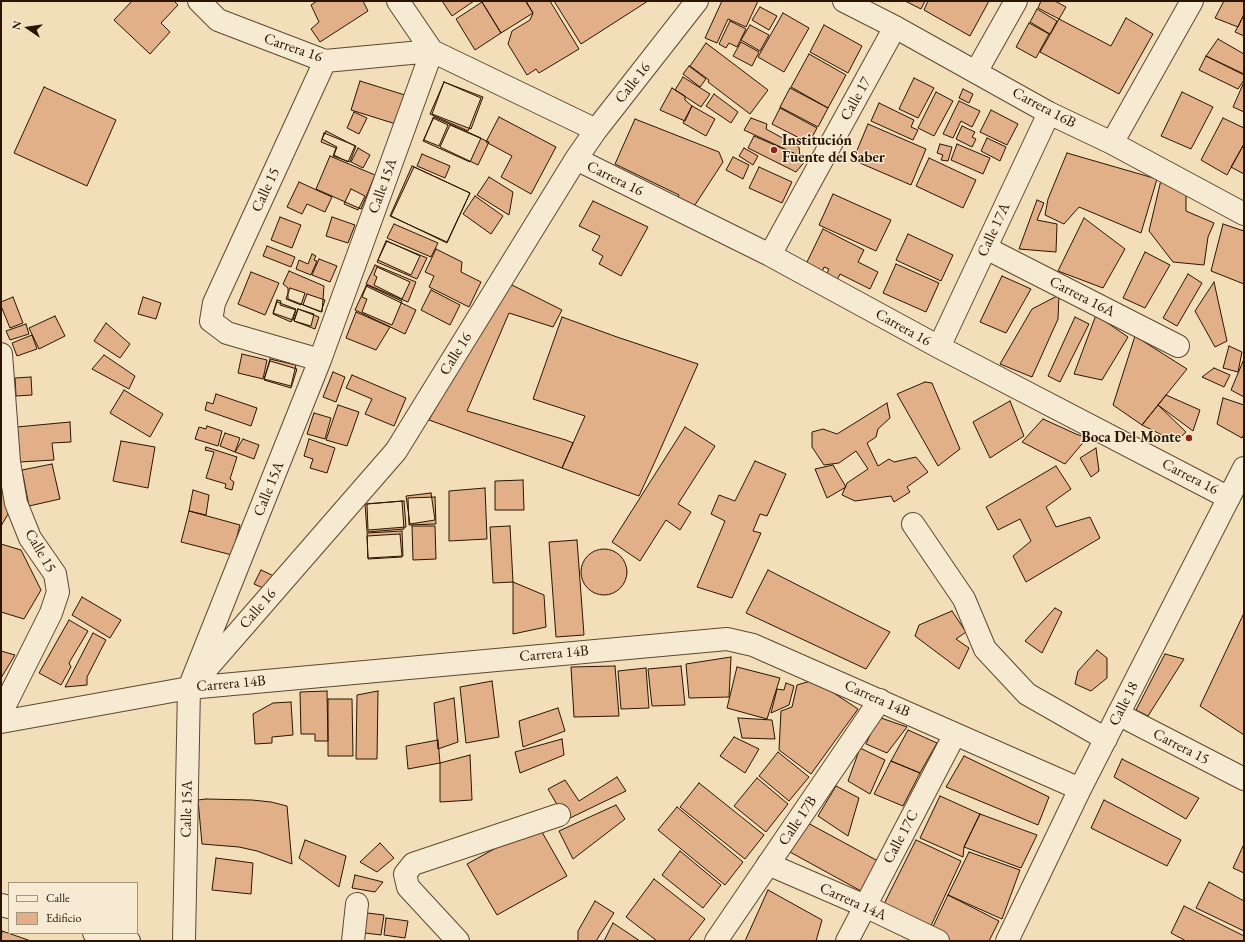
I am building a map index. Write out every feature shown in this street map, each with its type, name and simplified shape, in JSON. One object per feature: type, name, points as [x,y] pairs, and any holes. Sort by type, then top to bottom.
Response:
[{"type":"street","name":"Carrera 16","points":[[199,1],[218,20],[325,61],[432,50]]},
{"type":"street","points":[[398,1],[432,50],[596,130]]},
{"type":"street","name":"Calle 16","points":[[190,688],[396,451],[576,159],[596,130],[697,1]]},
{"type":"street","name":"Carrera 16B","points":[[844,1],[896,27],[1049,113],[1112,143],[1244,214]]},
{"type":"street","points":[[976,72],[1016,1]]},
{"type":"street","points":[[1112,143],[1192,1]]},
{"type":"street","name":"Calle 17","points":[[770,255],[896,27]]},
{"type":"street","name":"Calle 15A","points":[[184,941],[190,688],[320,360],[432,50]]},
{"type":"street","name":"Calle 15","points":[[320,360],[227,333],[211,321],[214,303],[325,61]]},
{"type":"street","name":"Calle 17A","points":[[938,347],[1049,113]]},
{"type":"street","name":"Carrera 16","points":[[576,159],[770,255],[938,347],[1229,498]]},
{"type":"street","name":"Carrera 16A","points":[[986,248],[1178,346]]},
{"type":"street","name":"Calle 15","points":[[1,354],[9,462],[16,503],[30,538],[55,574],[58,592],[52,613],[1,713]]},
{"type":"street","name":"Calle 18","points":[[1007,941],[1080,789],[1244,468]]},
{"type":"street","points":[[913,524],[964,599],[985,649],[1027,694],[1106,739]]},
{"type":"street","name":"Carrera 14B","points":[[1,722],[190,688],[727,639],[753,645],[1080,789]]},
{"type":"street","name":"Calle 17B","points":[[716,941],[880,700]]},
{"type":"street","name":"Carrera 15","points":[[1118,714],[1244,779]]},
{"type":"street","name":"Calle 17C","points":[[847,941],[955,734]]},
{"type":"street","points":[[458,941],[408,887],[405,874],[413,864],[559,815]]},
{"type":"street","name":"Carrera 14A","points":[[768,864],[865,906],[938,941]]},
{"type":"street","points":[[353,941],[357,904]]},
{"type":"street","points":[[98,934],[129,941]]},
{"type":"building","points":[[132,1],[174,1],[178,5],[161,23],[170,32],[150,54],[114,20]]},
{"type":"building","points":[[317,1],[363,1],[368,11],[320,42],[311,29],[319,22],[311,5]]},
{"type":"building","points":[[442,1],[474,1],[452,16]]},
{"type":"building","points":[[526,1],[533,13],[501,33],[482,2]]},
{"type":"building","points":[[550,1],[579,49],[539,73],[536,69],[527,75],[508,44],[512,31],[530,20],[533,13],[526,2]]},
{"type":"building","points":[[554,1],[648,1],[581,44]]},
{"type":"building","points":[[722,1],[758,1],[746,27],[728,19],[717,43],[705,38]]},
{"type":"building","points":[[905,1],[925,1],[921,9]]},
{"type":"building","points":[[928,1],[989,1],[970,36],[924,10]]},
{"type":"building","points":[[1041,1],[1055,1],[1066,7],[1059,19],[1038,8]]},
{"type":"building","points":[[1224,1],[1244,1],[1244,14],[1238,27],[1215,18]]},
{"type":"building","points":[[482,2],[501,33],[475,50],[456,19]]},
{"type":"building","points":[[760,7],[777,16],[769,30],[752,20]]},
{"type":"building","points":[[1037,9],[1057,21],[1050,34],[1030,22]]},
{"type":"building","points":[[783,13],[809,28],[784,72],[758,57]]},
{"type":"building","points":[[1244,15],[1244,36],[1235,32]]},
{"type":"building","points":[[1126,18],[1153,34],[1119,94],[1040,52],[1059,19],[1111,46]]},
{"type":"building","points":[[730,21],[746,29],[737,47],[729,43],[726,48],[719,44]]},
{"type":"building","points":[[1029,23],[1049,34],[1036,58],[1016,47]]},
{"type":"building","points":[[750,25],[769,35],[760,51],[741,40]]},
{"type":"building","points":[[824,25],[862,46],[848,73],[810,52]]},
{"type":"building","points":[[1218,39],[1244,54],[1244,74],[1206,56]]},
{"type":"building","points":[[741,42],[759,52],[752,66],[733,56]]},
{"type":"building","points":[[706,43],[768,90],[750,114],[708,82],[709,80],[690,66]]},
{"type":"building","points":[[809,54],[846,75],[828,108],[791,87]]},
{"type":"building","points":[[1206,56],[1244,75],[1244,80],[1238,89],[1199,70]]},
{"type":"building","points":[[689,66],[706,79],[700,87],[683,74]]},
{"type":"building","points":[[683,77],[710,94],[701,107],[675,90]]},
{"type":"building","points":[[914,78],[934,88],[918,118],[899,109]]},
{"type":"building","points":[[360,81],[408,96],[399,125],[351,110]]},
{"type":"building","points":[[444,82],[481,98],[468,131],[430,114]]},
{"type":"building","points":[[444,82],[483,97],[471,129],[432,114]]},
{"type":"building","points":[[1244,82],[1244,112],[1233,107]]},
{"type":"building","points":[[44,87],[116,120],[87,186],[14,153]]},
{"type":"building","points":[[672,88],[685,96],[685,100],[692,106],[685,121],[660,110]]},
{"type":"building","points":[[790,88],[828,108],[818,127],[780,107]]},
{"type":"building","points":[[963,89],[973,94],[969,103],[959,98]]},
{"type":"building","points":[[936,92],[953,101],[934,136],[918,128]]},
{"type":"building","points":[[1182,92],[1213,107],[1191,149],[1161,136]]},
{"type":"building","points":[[714,94],[738,112],[731,123],[706,106]]},
{"type":"building","points":[[959,101],[980,111],[972,127],[961,121],[953,138],[943,134]]},
{"type":"building","points":[[879,103],[914,120],[911,127],[918,130],[913,140],[871,121]]},
{"type":"building","points":[[692,106],[715,119],[706,136],[683,123]]},
{"type":"building","points":[[780,108],[817,128],[809,143],[772,124]]},
{"type":"building","points":[[991,110],[1018,124],[1007,145],[980,132]]},
{"type":"building","points":[[354,112],[367,118],[359,134],[347,128]]},
{"type":"building","points":[[434,117],[481,138],[470,162],[423,141]]},
{"type":"building","points":[[499,117],[556,147],[531,194],[501,177],[512,156],[486,142]]},
{"type":"building","points":[[433,118],[448,125],[439,146],[424,140]]},
{"type":"building","points":[[751,118],[767,124],[766,129],[799,147],[800,156],[744,130]]},
{"type":"building","points":[[1223,118],[1244,128],[1244,144],[1227,175],[1201,160]]},
{"type":"building","points":[[635,119],[719,152],[723,162],[693,208],[676,202],[679,195],[615,164]]},
{"type":"building","points":[[868,124],[926,149],[911,185],[853,160]]},
{"type":"building","points":[[450,125],[489,142],[478,165],[440,147]]},
{"type":"building","points":[[962,126],[975,132],[972,137],[976,139],[972,147],[956,139]]},
{"type":"building","points":[[326,131],[355,146],[348,162],[334,155],[337,147],[322,139]]},
{"type":"building","points":[[324,133],[356,146],[350,162],[333,156],[336,148],[321,142]]},
{"type":"building","points":[[754,136],[807,159],[796,172],[748,148]]},
{"type":"building","points":[[987,138],[1006,147],[1000,161],[981,151]]},
{"type":"building","points":[[940,144],[952,147],[948,161],[941,160],[943,155],[937,153]]},
{"type":"building","points":[[957,144],[990,158],[983,174],[951,160]]},
{"type":"building","points":[[1244,144],[1244,174],[1231,167]]},
{"type":"building","points":[[358,148],[370,155],[363,168],[351,162]]},
{"type":"building","points":[[744,148],[758,156],[753,165],[739,156]]},
{"type":"building","points":[[1067,153],[1157,179],[1141,233],[1079,207],[1064,224],[1045,215],[1048,199]]},
{"type":"building","points":[[422,154],[450,166],[445,178],[417,166]]},
{"type":"building","points":[[330,156],[375,175],[361,209],[316,189]]},
{"type":"building","points":[[733,157],[749,165],[743,179],[726,170]]},
{"type":"building","points":[[929,158],[976,180],[963,208],[916,186]]},
{"type":"building","points":[[412,166],[470,193],[447,242],[390,216]]},
{"type":"building","points":[[414,167],[470,193],[447,243],[391,216]]},
{"type":"building","points":[[759,167],[792,182],[782,203],[749,188]]},
{"type":"building","points":[[489,177],[513,192],[509,215],[477,195]]},
{"type":"building","points":[[1161,180],[1186,195],[1186,211],[1214,223],[1208,237],[1204,265],[1173,262],[1149,231]]},
{"type":"building","points":[[299,182],[332,197],[325,212],[307,204],[302,214],[287,207]]},
{"type":"building","points":[[351,189],[365,196],[358,210],[344,204]]},
{"type":"building","points":[[833,194],[891,220],[876,251],[819,225]]},
{"type":"building","points":[[475,196],[503,216],[491,234],[463,214]]},
{"type":"building","points":[[1037,200],[1044,203],[1037,220],[1057,224],[1056,252],[1019,249]]},
{"type":"building","points":[[593,201],[648,227],[621,276],[599,264],[603,256],[592,250],[600,236],[579,226]]},
{"type":"building","points":[[280,217],[301,225],[292,248],[271,240]]},
{"type":"building","points":[[332,217],[355,225],[348,243],[326,236]]},
{"type":"building","points":[[1084,218],[1125,249],[1103,288],[1058,271]]},
{"type":"building","points":[[394,224],[438,243],[431,257],[387,238]]},
{"type":"building","points":[[1223,224],[1244,231],[1244,284],[1211,271]]},
{"type":"building","points":[[823,229],[864,250],[858,262],[878,272],[870,289],[840,274],[837,280],[826,275],[829,269],[824,267],[822,272],[806,264]]},
{"type":"building","points":[[908,234],[953,255],[941,281],[896,260]]},
{"type":"building","points":[[386,241],[427,258],[417,279],[377,262]]},
{"type":"building","points":[[387,241],[420,256],[411,275],[378,260]]},
{"type":"building","points":[[267,246],[295,257],[291,267],[263,256]]},
{"type":"building","points":[[436,249],[462,262],[461,272],[481,282],[469,307],[429,287],[434,276],[425,272]]},
{"type":"building","points":[[1145,252],[1170,265],[1145,308],[1123,298]]},
{"type":"building","points":[[312,254],[316,256],[314,260],[317,261],[311,275],[296,269],[299,260],[308,264]]},
{"type":"building","points":[[319,259],[337,266],[330,282],[312,275]]},
{"type":"building","points":[[896,264],[939,283],[926,312],[883,293]]},
{"type":"building","points":[[375,265],[416,282],[408,302],[366,284]]},
{"type":"building","points":[[377,267],[410,282],[402,299],[374,285],[377,277],[374,275]]},
{"type":"building","points":[[289,271],[324,286],[322,312],[288,299],[288,288],[283,284]]},
{"type":"building","points":[[251,272],[279,283],[265,315],[238,304]]},
{"type":"building","points":[[1188,274],[1202,283],[1177,326],[1163,318]]},
{"type":"building","points":[[1002,276],[1031,289],[1006,333],[980,322]]},
{"type":"building","points":[[506,282],[562,310],[553,327],[509,313],[467,411],[573,443],[562,468],[429,420]]},
{"type":"building","points":[[1214,282],[1227,341],[1215,347],[1195,311]]},
{"type":"building","points":[[367,285],[402,301],[392,325],[362,312],[367,299],[362,297]]},
{"type":"building","points":[[366,286],[416,310],[405,334],[355,310]]},
{"type":"building","points":[[290,288],[305,293],[301,305],[286,299]]},
{"type":"building","points":[[431,290],[460,305],[450,325],[421,310]]},
{"type":"building","points":[[307,294],[325,300],[321,312],[303,305]]},
{"type":"building","points":[[1059,295],[1058,319],[1032,377],[1000,364],[1032,309]]},
{"type":"building","points":[[13,297],[23,323],[10,328],[1,306],[1,302]]},
{"type":"building","points":[[143,297],[161,303],[156,319],[138,314]]},
{"type":"building","points":[[277,300],[281,301],[280,305],[296,310],[293,320],[273,313]]},
{"type":"building","points":[[277,302],[296,309],[291,322],[273,314]]},
{"type":"building","points":[[298,309],[314,314],[311,326],[294,321]]},
{"type":"building","points":[[298,309],[319,317],[315,329],[294,321]]},
{"type":"building","points":[[356,312],[390,327],[376,350],[346,338]]},
{"type":"building","points":[[1096,315],[1128,337],[1102,380],[1074,374]]},
{"type":"building","points":[[55,316],[65,336],[39,349],[29,328]]},
{"type":"building","points":[[562,317],[698,364],[639,496],[562,468],[585,416],[533,399]]},
{"type":"building","points":[[1075,317],[1089,324],[1060,382],[1048,376]]},
{"type":"building","points":[[106,323],[130,344],[120,358],[94,341]]},
{"type":"building","points":[[26,324],[29,334],[10,340],[6,331]]},
{"type":"building","points":[[32,335],[37,349],[17,356],[12,343]]},
{"type":"building","points":[[1135,336],[1187,369],[1142,425],[1113,405]]},
{"type":"building","points":[[1229,346],[1242,352],[1238,372],[1223,368]]},
{"type":"building","points":[[242,354],[267,360],[263,379],[238,373]]},
{"type":"building","points":[[104,355],[135,376],[129,389],[92,369]]},
{"type":"building","points":[[270,359],[296,365],[291,386],[264,379]]},
{"type":"building","points":[[1244,359],[1244,397],[1231,390]]},
{"type":"building","points":[[270,361],[297,369],[291,388],[264,380]]},
{"type":"building","points":[[1214,368],[1230,375],[1224,387],[1202,377]]},
{"type":"building","points":[[333,372],[345,377],[336,402],[323,397]]},
{"type":"building","points":[[352,375],[406,398],[394,426],[365,414],[372,399],[346,388]]},
{"type":"building","points":[[31,377],[32,395],[16,396],[15,378]]},
{"type":"building","points":[[925,382],[932,383],[960,449],[938,466],[897,394]]},
{"type":"building","points":[[124,390],[163,414],[150,437],[110,413]]},
{"type":"building","points":[[216,394],[257,408],[251,426],[205,410],[207,402],[213,404]]},
{"type":"building","points":[[1166,395],[1200,410],[1193,431],[1158,405]]},
{"type":"building","points":[[1223,398],[1244,405],[1244,434],[1242,438],[1217,424]]},
{"type":"building","points":[[1010,401],[1024,436],[990,458],[973,422]]},
{"type":"building","points":[[887,403],[890,418],[878,429],[876,437],[867,443],[878,466],[889,459],[894,462],[916,457],[928,472],[907,487],[910,492],[894,502],[891,496],[855,501],[842,495],[847,483],[868,469],[856,451],[839,463],[824,465],[812,447],[812,432],[823,429],[837,434]]},
{"type":"building","points":[[338,405],[359,412],[347,446],[326,440]]},
{"type":"building","points":[[1158,405],[1186,432],[1176,442],[1142,425]]},
{"type":"building","points":[[314,413],[331,418],[325,439],[307,434]]},
{"type":"building","points":[[1043,419],[1087,438],[1065,464],[1022,442]]},
{"type":"building","points":[[70,422],[71,442],[52,443],[54,460],[20,462],[17,427]]},
{"type":"building","points":[[207,426],[222,431],[218,446],[195,439],[199,427],[206,429]]},
{"type":"building","points":[[685,427],[715,446],[678,504],[691,512],[680,530],[666,520],[640,561],[612,542]]},
{"type":"building","points":[[225,433],[240,438],[235,452],[220,446]]},
{"type":"building","points":[[243,439],[259,445],[254,459],[235,452]]},
{"type":"building","points":[[309,439],[335,448],[327,473],[310,468],[313,459],[304,456]]},
{"type":"building","points":[[121,441],[155,447],[148,488],[113,481]]},
{"type":"building","points":[[206,447],[237,457],[230,479],[234,482],[232,490],[225,488],[226,484],[206,478],[214,452],[205,450]]},
{"type":"building","points":[[1096,448],[1099,471],[1091,477],[1080,458]]},
{"type":"building","points":[[755,461],[786,474],[767,516],[760,514],[753,531],[761,533],[732,598],[697,587],[725,521],[711,514],[719,495],[735,501]]},
{"type":"building","points":[[52,464],[60,499],[29,506],[22,470]]},
{"type":"building","points":[[833,465],[846,487],[827,498],[815,469]]},
{"type":"building","points":[[1056,466],[1071,489],[1046,507],[1056,527],[1090,517],[1100,538],[1026,582],[1013,556],[1031,541],[1020,519],[998,530],[986,507]]},
{"type":"building","points":[[1,470],[14,504],[1,526]]},
{"type":"building","points":[[523,480],[524,510],[495,510],[495,481]]},
{"type":"building","points":[[485,488],[487,539],[449,541],[449,491]]},
{"type":"building","points":[[193,490],[209,495],[206,515],[189,511]]},
{"type":"building","points":[[431,493],[435,520],[410,524],[406,496]]},
{"type":"building","points":[[435,497],[436,524],[409,525],[408,498]]},
{"type":"building","points":[[402,501],[404,529],[367,532],[365,504]]},
{"type":"building","points":[[404,501],[406,527],[368,530],[367,504]]},
{"type":"building","points":[[189,511],[240,525],[232,555],[181,542]]},
{"type":"building","points":[[412,526],[435,526],[436,559],[413,560]]},
{"type":"building","points":[[510,526],[513,582],[493,583],[490,527]]},
{"type":"building","points":[[402,531],[403,556],[368,558],[367,533]]},
{"type":"building","points":[[400,534],[402,557],[368,559],[367,536]]},
{"type":"building","points":[[577,540],[584,635],[556,637],[549,542]]},
{"type":"building","points":[[1,544],[21,550],[41,590],[24,619],[1,612]]},
{"type":"building","points":[[604,549],[617,553],[623,559],[627,572],[623,585],[617,591],[604,595],[591,591],[585,585],[581,572],[585,559],[591,553]]},
{"type":"building","points":[[261,570],[278,578],[272,592],[254,584]]},
{"type":"building","points":[[768,570],[890,632],[866,669],[746,613]]},
{"type":"building","points":[[513,582],[544,595],[546,627],[513,634]]},
{"type":"building","points":[[82,597],[121,620],[110,638],[72,615]]},
{"type":"building","points":[[1055,608],[1062,612],[1042,653],[1025,641]]},
{"type":"building","points":[[952,611],[966,632],[956,639],[969,648],[959,669],[915,636],[919,625]]},
{"type":"building","points":[[1244,613],[1244,735],[1200,706]]},
{"type":"building","points":[[69,620],[88,631],[69,663],[71,667],[61,685],[39,673]]},
{"type":"building","points":[[93,633],[106,640],[87,677],[87,685],[65,687]]},
{"type":"building","points":[[1097,650],[1107,658],[1107,678],[1091,691],[1075,684],[1078,671]]},
{"type":"building","points":[[1,651],[15,655],[1,678]]},
{"type":"building","points":[[1165,654],[1184,659],[1148,716],[1136,710]]},
{"type":"building","points":[[731,657],[729,697],[689,698],[686,664]]},
{"type":"building","points":[[615,666],[619,716],[574,717],[571,667]]},
{"type":"building","points":[[681,666],[685,705],[652,706],[648,669]]},
{"type":"building","points":[[737,667],[780,678],[767,719],[727,708]]},
{"type":"building","points":[[646,668],[649,708],[621,709],[618,671]]},
{"type":"building","points":[[814,680],[858,709],[811,774],[779,750],[781,711],[792,707],[797,685]]},
{"type":"building","points":[[492,681],[499,737],[466,743],[460,687]]},
{"type":"building","points":[[786,683],[794,686],[789,705],[771,713],[777,689],[784,690]]},
{"type":"building","points":[[327,691],[328,741],[315,741],[315,734],[301,734],[300,692]]},
{"type":"building","points":[[378,691],[377,759],[356,759],[357,695]]},
{"type":"building","points":[[454,698],[458,742],[438,749],[434,703]]},
{"type":"building","points":[[328,699],[352,699],[353,756],[328,756]]},
{"type":"building","points":[[291,702],[293,735],[272,737],[272,743],[255,744],[253,714],[273,703]]},
{"type":"building","points":[[558,708],[565,731],[523,747],[519,721]]},
{"type":"building","points":[[878,717],[907,727],[887,753],[866,744]]},
{"type":"building","points":[[738,718],[772,720],[775,739],[742,738]]},
{"type":"building","points":[[908,730],[937,743],[920,773],[891,761]]},
{"type":"building","points":[[734,737],[759,749],[745,773],[720,756]]},
{"type":"building","points":[[562,739],[564,755],[520,773],[515,752]]},
{"type":"building","points":[[438,740],[440,763],[408,769],[406,746]]},
{"type":"building","points":[[860,748],[885,760],[870,794],[848,781]]},
{"type":"building","points":[[778,752],[809,777],[789,801],[759,776]]},
{"type":"building","points":[[470,755],[472,800],[440,802],[440,763]]},
{"type":"building","points":[[964,756],[1049,797],[1038,825],[946,787]]},
{"type":"building","points":[[1122,759],[1199,798],[1186,819],[1114,777]]},
{"type":"building","points":[[891,761],[920,773],[903,806],[874,794]]},
{"type":"building","points":[[617,777],[626,791],[566,820],[548,789],[565,780],[579,801]]},
{"type":"building","points":[[757,778],[788,804],[766,832],[734,806]]},
{"type":"building","points":[[699,783],[764,835],[745,859],[680,807]]},
{"type":"building","points":[[836,786],[859,798],[848,836],[818,816]]},
{"type":"building","points":[[940,796],[980,814],[964,847],[963,857],[920,838]]},
{"type":"building","points":[[198,800],[252,800],[271,802],[287,806],[292,864],[257,851],[239,847],[202,844]]},
{"type":"building","points":[[1104,800],[1181,840],[1167,866],[1091,828]]},
{"type":"building","points":[[616,805],[625,819],[573,859],[559,831]]},
{"type":"building","points":[[677,807],[743,862],[725,885],[658,830]]},
{"type":"building","points":[[980,814],[1037,835],[1021,868],[964,847]]},
{"type":"building","points":[[806,822],[878,861],[861,891],[790,852]]},
{"type":"building","points":[[538,825],[567,876],[497,915],[467,864]]},
{"type":"building","points":[[305,840],[346,856],[339,887],[299,858]]},
{"type":"building","points":[[916,840],[961,861],[929,930],[882,908]]},
{"type":"building","points":[[380,843],[394,858],[377,872],[360,862]]},
{"type":"building","points":[[1244,844],[1244,873],[1233,868]]},
{"type":"building","points":[[680,851],[721,885],[703,908],[662,875]]},
{"type":"building","points":[[969,852],[1020,870],[1002,919],[948,895]]},
{"type":"building","points":[[216,858],[253,863],[251,894],[212,890]]},
{"type":"building","points":[[355,875],[383,882],[375,892],[352,888]]},
{"type":"building","points":[[654,879],[705,919],[688,941],[657,941],[626,917]]},
{"type":"building","points":[[1209,882],[1244,901],[1244,931],[1196,908]]},
{"type":"building","points":[[768,890],[822,920],[816,941],[745,941]]},
{"type":"building","points":[[948,895],[999,921],[989,941],[946,941],[930,933]]},
{"type":"building","points":[[595,901],[614,913],[596,941],[578,941],[578,931]]},
{"type":"building","points":[[1184,906],[1244,936],[1244,941],[1186,941],[1171,933]]},
{"type":"building","points":[[359,912],[384,915],[381,935],[357,932]]},
{"type":"building","points":[[386,918],[408,921],[405,938],[384,935]]},
{"type":"building","points":[[613,923],[640,941],[604,941]]},
{"type":"building","points":[[2,931],[31,941],[1,941]]},
{"type":"place","name":"Institución Fuente del Saber","points":[[774,150]]},
{"type":"place","name":"Boca Del Monte","points":[[1189,438]]}]
